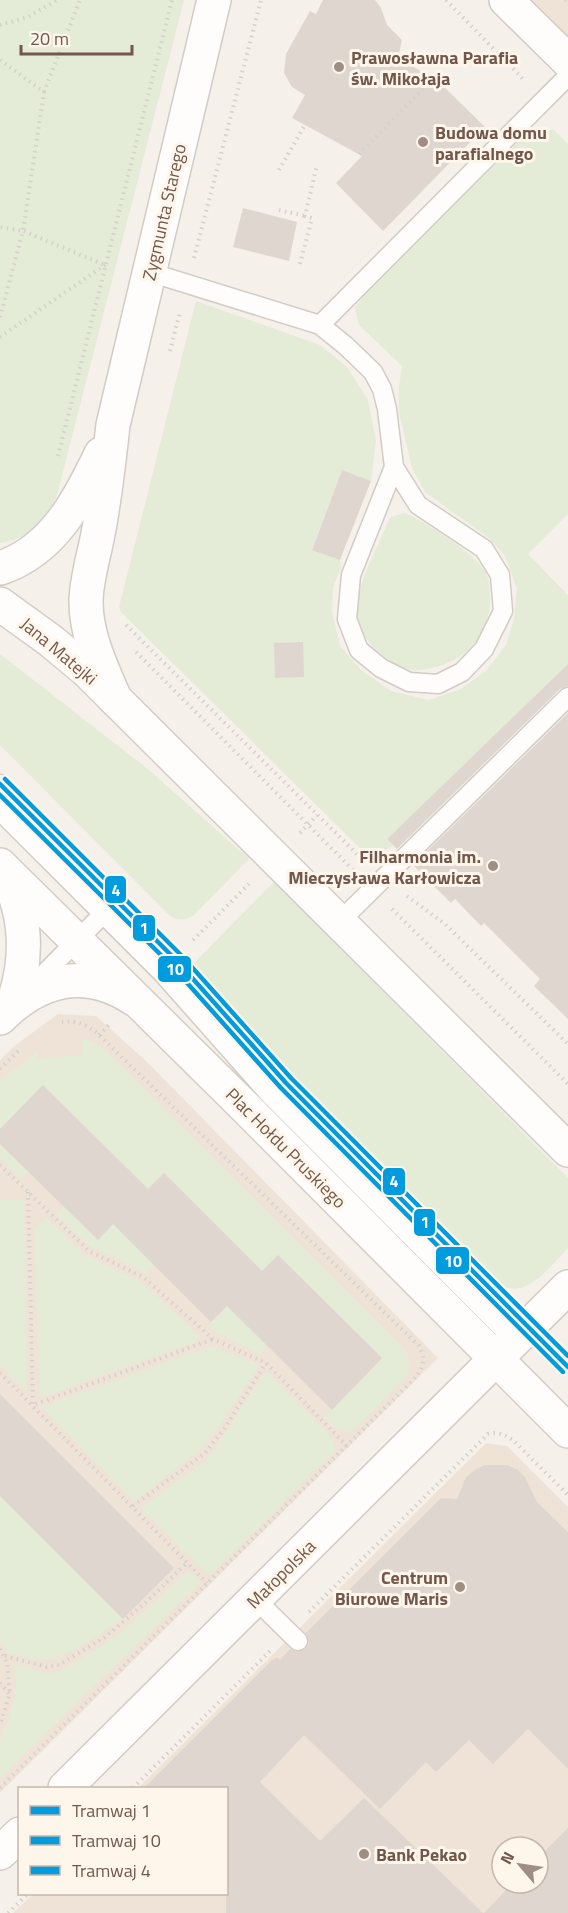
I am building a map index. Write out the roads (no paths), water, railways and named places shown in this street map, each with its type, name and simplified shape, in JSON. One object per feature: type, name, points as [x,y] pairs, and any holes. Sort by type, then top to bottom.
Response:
[{"type":"street","name":"Zygmunta Starego","points":[[116,700],[98,661],[92,641],[86,602],[106,488],[113,425],[214,0]]},
{"type":"street","points":[[506,0],[568,62]]},
{"type":"street","name":"Zygmunta Starego","points":[[0,568],[32,551],[63,522],[83,492],[113,425]]},
{"type":"street","name":"Jana Matejki","points":[[0,604],[65,652],[116,700]]},
{"type":"street","points":[[116,700],[568,1150]]},
{"type":"street","points":[[1,866],[16,898],[24,931],[21,979],[6,1012]]},
{"type":"street","name":"Plac Hołdu Pruskiego","points":[[1,866],[245,1107],[513,1342],[568,1431]]},
{"type":"street","points":[[6,1012],[24,998],[49,985],[74,980],[113,987],[134,999]]},
{"type":"street","points":[[513,1342],[568,1287]]},
{"type":"street","name":"Małopolska","points":[[66,1787],[513,1342]]},
{"type":"street","points":[[0,1854],[18,1836]]},
{"type":"lane","points":[[320,325],[568,76]]},
{"type":"lane","points":[[149,272],[320,325],[373,372],[382,389],[387,409],[394,467],[418,505],[484,549],[500,575],[503,611],[484,649],[462,672],[438,684],[409,682],[381,668],[359,650],[347,619],[351,575],[394,467]]},
{"type":"lane","points":[[339,922],[568,697]]},
{"type":"lane","points":[[0,784],[191,975],[513,1342]]},
{"type":"lane","points":[[0,811],[163,974],[258,1082],[513,1342]]},
{"type":"lane","points":[[6,1012],[116,900]]},
{"type":"lane","points":[[255,1599],[298,1641]]},
{"type":"tram line","name":"4","points":[[5,779],[182,956],[291,1078],[568,1356]]},
{"type":"tram line","name":"1","points":[[0,784],[177,961],[286,1083],[568,1367]]},
{"type":"tram line","name":"10","points":[[0,795],[172,966],[281,1088],[563,1372]]},
{"type":"place","name":"Prawosławna Parafia św. Mikołaja","points":[[339,67]]},
{"type":"place","name":"Budowa domu parafialnego","points":[[423,142]]},
{"type":"place","name":"Filharmonia im. Mieczysława Karłowicza","points":[[493,866]]},
{"type":"place","name":"Centrum Biurowe Maris","points":[[460,1587]]},
{"type":"place","name":"Bank Pekao","points":[[364,1854]]}]
